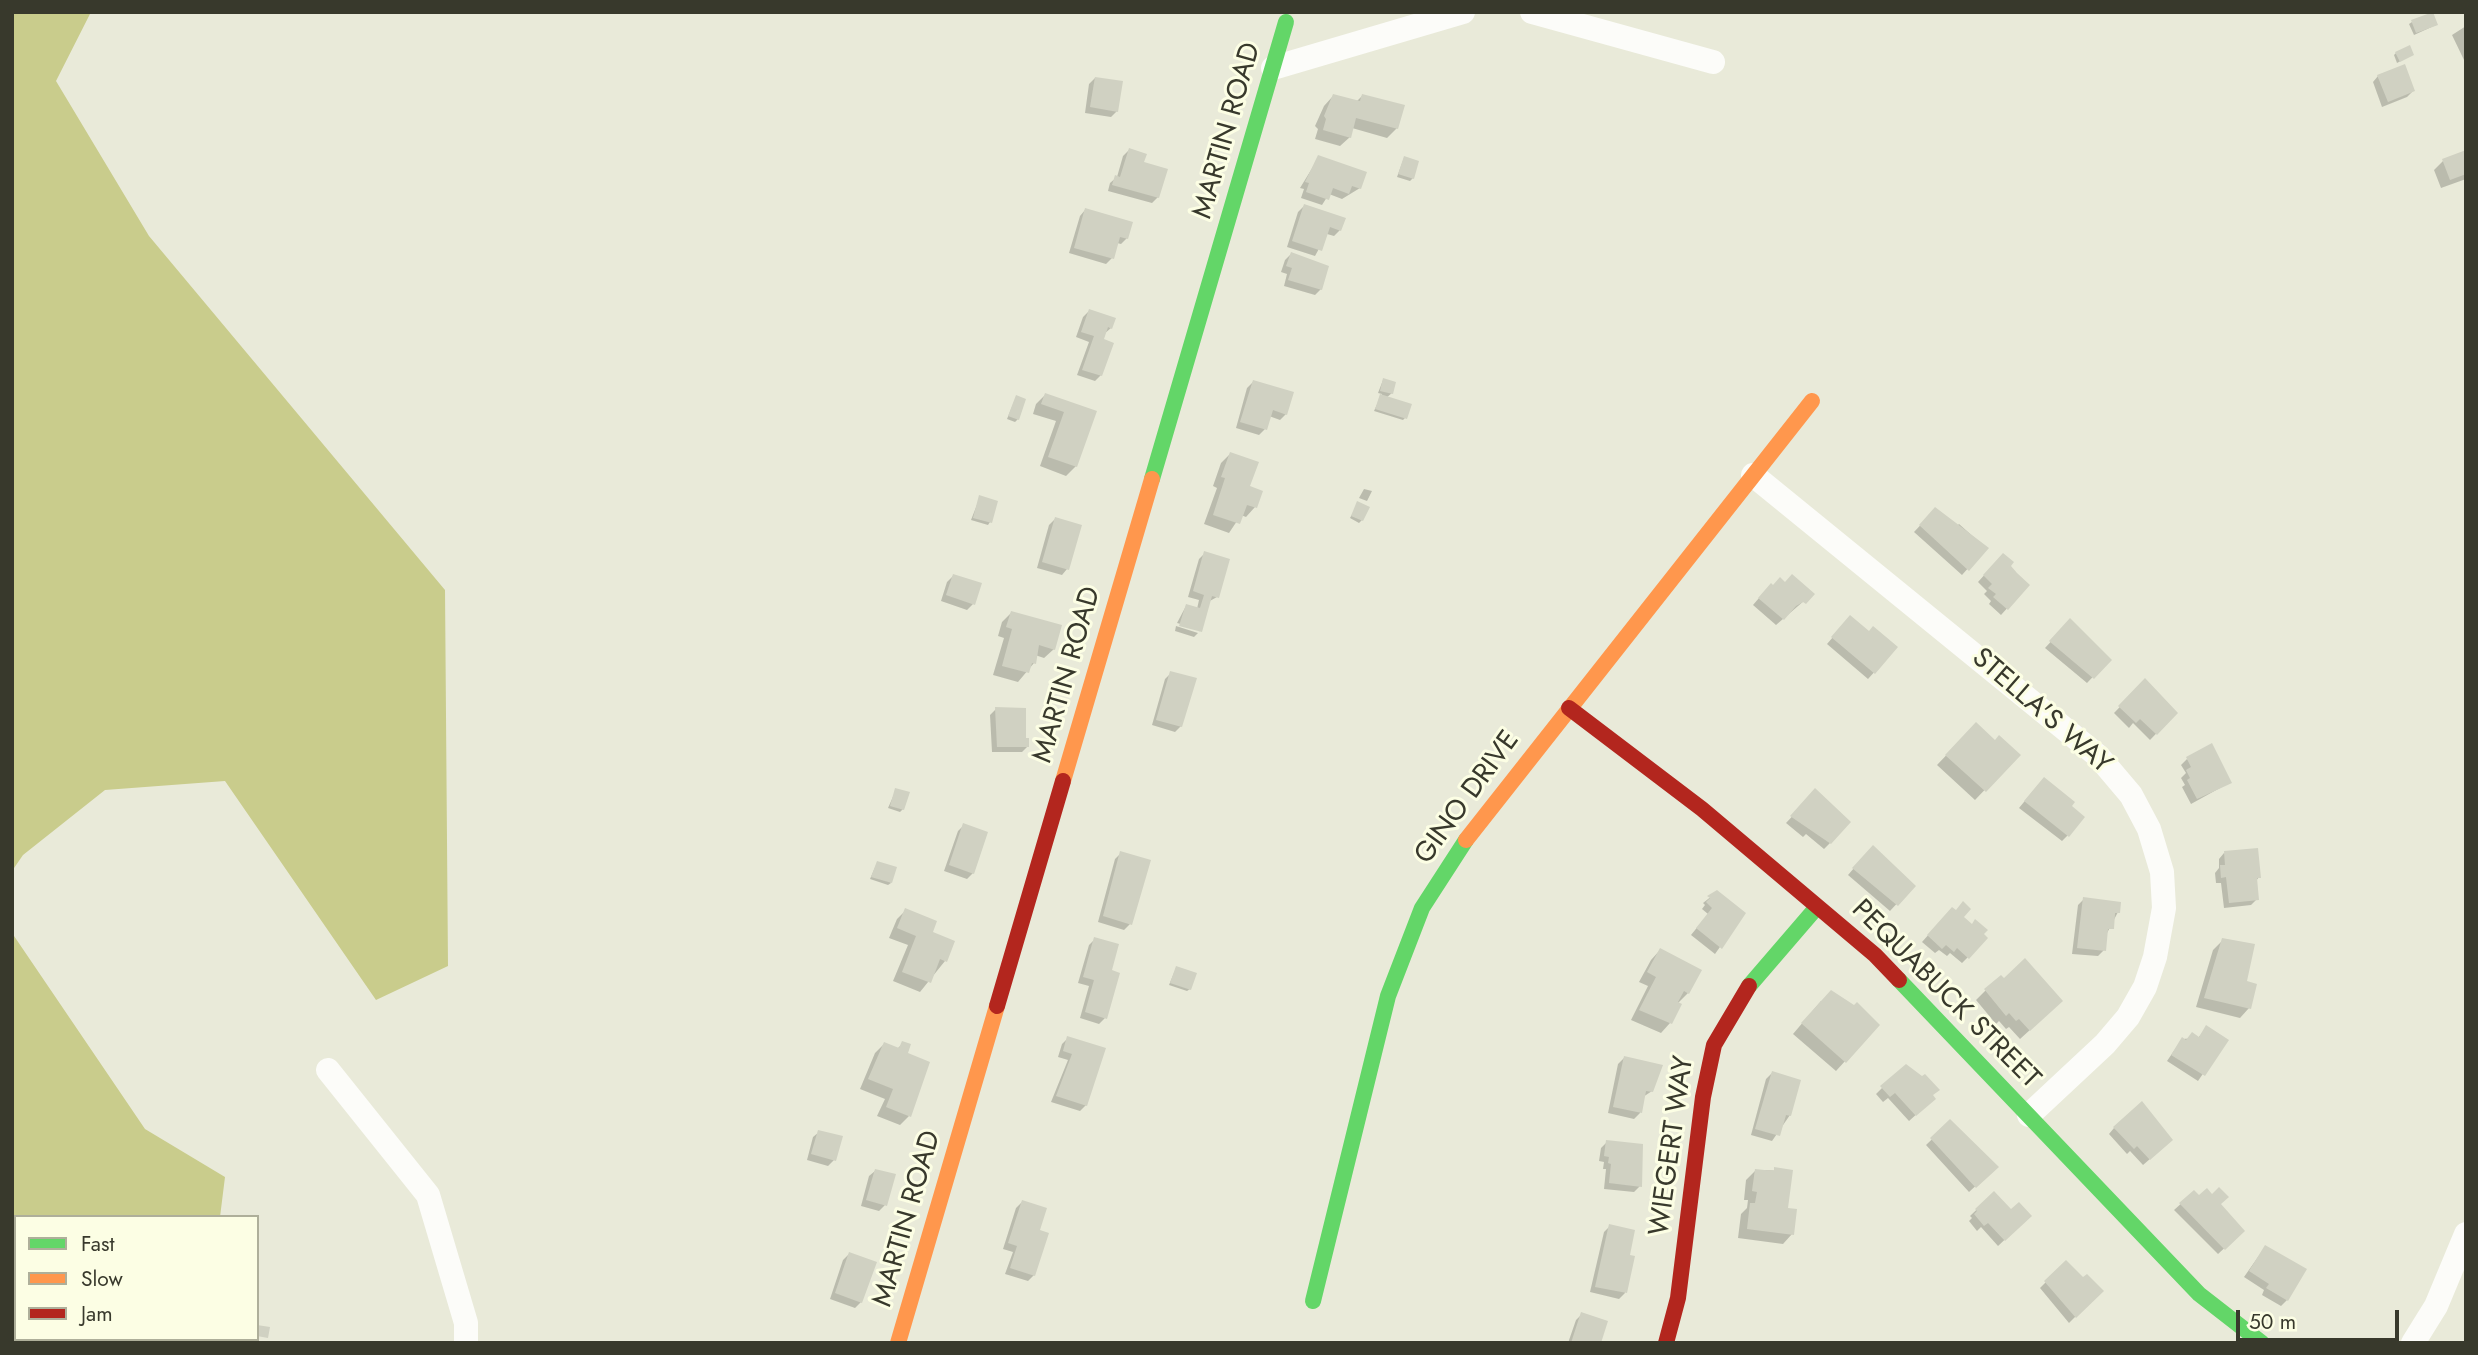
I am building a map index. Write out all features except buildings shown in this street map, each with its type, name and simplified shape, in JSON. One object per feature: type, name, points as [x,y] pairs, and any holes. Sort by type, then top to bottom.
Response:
[{"type":"street","points":[[1273,68],[1463,12]]},
{"type":"street","points":[[1532,12],[1713,62]]},
{"type":"street","name":"MARTIN ROAD","points":[[898,1343],[1286,22]]},
{"type":"street","name":"GINO DRIVE","points":[[1313,1301],[1388,996],[1422,908],[1471,832],[1812,401]]},
{"type":"street","name":"STELLA'S WAY","points":[[1753,475],[2098,756],[2131,795],[2149,829],[2162,872],[2164,908],[2155,957],[2145,987],[2119,1028],[2029,1115]]},
{"type":"street","name":"PEQUABUCK STREET","points":[[1569,708],[1702,809],[1896,975],[2199,1294],[2262,1343]]},
{"type":"street","name":"WIEGERT WAY","points":[[1666,1343],[1678,1298],[1703,1097],[1714,1045],[1740,997],[1817,907]]},
{"type":"street","points":[[328,1070],[428,1195],[466,1323],[466,1343]]},
{"type":"street","points":[[2413,1343],[2436,1306],[2466,1234]]},
{"type":"green space","points":[[12,12],[91,12],[56,81],[149,236],[445,590],[448,966],[376,1000],[225,781],[105,790],[23,855],[12,871]]},
{"type":"green space","points":[[12,933],[145,1129],[225,1177],[220,1215],[14,1215],[14,1341],[205,1343],[12,1343]]},
{"type":"traffic: fast","points":[[1152,479],[1286,22]]},
{"type":"traffic: fast","points":[[1313,1301],[1388,996],[1422,908],[1466,840]]},
{"type":"traffic: fast","points":[[1749,986],[1817,907]]},
{"type":"traffic: fast","points":[[1899,980],[2199,1294],[2262,1343]]},
{"type":"traffic: slow","points":[[1466,840],[1812,401]]},
{"type":"traffic: slow","points":[[1063,781],[1152,479]]},
{"type":"traffic: slow","points":[[898,1343],[997,1006]]},
{"type":"traffic: jam","points":[[1569,708],[1702,809],[1875,955],[1899,980]]},
{"type":"traffic: jam","points":[[997,1006],[1063,781]]},
{"type":"traffic: jam","points":[[1666,1343],[1678,1298],[1703,1097],[1714,1045],[1749,986]]}]
